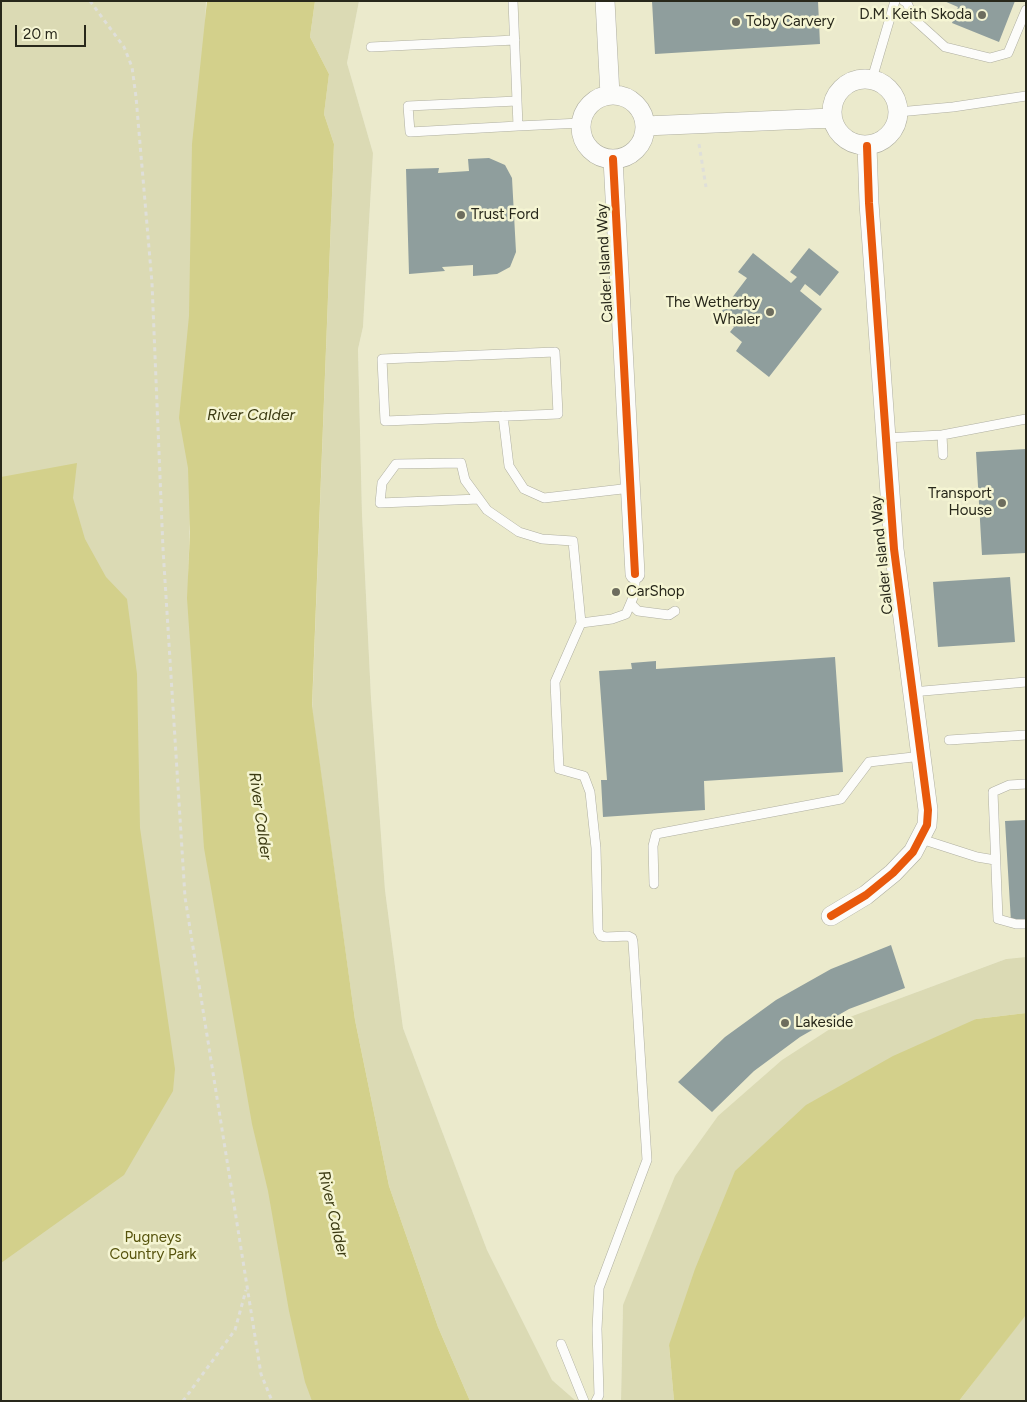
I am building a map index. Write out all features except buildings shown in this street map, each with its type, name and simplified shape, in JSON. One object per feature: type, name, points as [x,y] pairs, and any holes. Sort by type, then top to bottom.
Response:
[{"type":"street","points":[[605,1],[610,95]]},
{"type":"street","points":[[872,79],[890,90],[896,98],[898,112],[894,129],[883,141],[867,146],[848,142],[835,127],[832,118],[834,102],[842,88],[856,80],[872,79]]},
{"type":"street","points":[[610,95],[625,98],[638,107],[645,126],[639,146],[624,158],[614,159],[598,155],[585,144],[581,123],[584,113],[590,104],[599,98],[610,95]]},
{"type":"street","points":[[645,126],[832,118]]},
{"type":"street","name":"Calder Island Way","points":[[831,916],[866,894],[893,873],[921,839],[927,825],[928,810],[894,549],[869,203],[867,146]]},
{"type":"street","name":"Calder Island Way","points":[[614,159],[635,574]]},
{"type":"lane","points":[[513,1],[518,126]]},
{"type":"lane","points":[[872,79],[895,1]]},
{"type":"lane","points":[[904,1],[907,3],[914,19],[945,47],[990,58],[1008,53],[1026,10]]},
{"type":"lane","points":[[371,47],[516,40]]},
{"type":"lane","points":[[898,112],[953,107],[1026,96]]},
{"type":"lane","points":[[517,101],[408,106],[410,132],[581,123]]},
{"type":"lane","points":[[554,352],[558,414],[503,416],[385,421],[382,359],[554,352]]},
{"type":"lane","points":[[503,416],[509,466],[524,489],[544,498],[631,488]]},
{"type":"lane","points":[[885,438],[942,435],[1026,419]]},
{"type":"lane","points":[[942,435],[944,455]]},
{"type":"lane","points":[[479,499],[380,503],[382,483],[396,464],[461,463],[465,480],[479,499],[487,510],[519,532],[542,539],[573,541],[581,623],[555,682],[559,769],[584,776],[590,792],[596,848],[598,931],[601,936],[606,937],[628,936],[632,938],[633,942],[647,1160],[599,1288],[596,1329],[599,1395],[596,1401]]},
{"type":"lane","points":[[581,623],[612,619],[626,614],[632,604],[635,593],[635,574]]},
{"type":"lane","points":[[632,604],[638,610],[669,615],[675,611]]},
{"type":"lane","points":[[912,692],[1026,682]]},
{"type":"lane","points":[[950,740],[1026,735]]},
{"type":"lane","points":[[654,884],[653,846],[656,834],[841,799],[868,762],[922,756]]},
{"type":"lane","points":[[1026,784],[1009,785],[994,792],[998,919],[1016,924],[1026,924]]},
{"type":"lane","points":[[921,839],[977,857],[995,860]]},
{"type":"lane","points":[[561,1344],[584,1401]]},
{"type":"path","points":[[90,1],[124,47],[132,67],[136,97],[152,283],[163,550],[185,897],[260,1374],[272,1401]]},
{"type":"path","points":[[696,124],[706,187]]},
{"type":"path","points":[[183,1401],[235,1330],[247,1287]]},
{"type":"shaded area","points":[[359,1],[1026,1],[1026,957],[1006,959],[847,1018],[623,1305],[621,1401],[576,1401],[552,1380],[487,1250],[403,1028],[385,890],[371,698],[362,514],[358,349],[363,327],[373,153],[347,63]]},
{"type":"green space","name":"Pugneys Country Park","points":[[1,1],[206,1],[188,583],[335,1401],[1,1401]]},
{"type":"green space","points":[[315,1],[359,1],[347,63],[373,153],[363,327],[358,349],[362,514],[371,698],[385,890],[403,1028],[487,1250],[552,1380],[576,1401],[470,1401],[438,1327],[389,1186],[355,1020],[312,710],[334,144],[324,114],[329,74],[310,37]]},
{"type":"green space","points":[[1026,957],[1026,1013],[976,1019],[669,1345],[674,1401],[621,1401],[623,1305],[675,1176],[718,1116],[782,1060],[847,1018],[1006,959]]},
{"type":"green space","points":[[1026,1315],[1026,1401],[959,1401],[1019,1323]]},
{"type":"water","name":"River Calder","points":[[207,1],[315,1],[310,37],[329,74],[324,114],[334,144],[312,706],[355,1020],[389,1186],[438,1327],[470,1401],[312,1401],[305,1382],[289,1311],[268,1191],[252,1124],[204,848],[187,598],[190,532],[188,468],[179,418],[189,316],[192,144]]},
{"type":"water","points":[[77,463],[73,498],[85,539],[106,577],[127,599],[137,674],[140,828],[175,1069],[173,1091],[124,1175],[1,1263],[1,477]]},
{"type":"water","points":[[1026,1013],[1026,1315],[959,1401],[674,1401],[669,1345],[695,1269],[735,1171],[806,1105],[893,1056],[976,1019]]},
{"type":"cycle path","points":[[831,916],[866,895],[893,873],[913,852],[927,825],[928,810],[894,549],[869,203],[867,146]]},
{"type":"cycle path","points":[[613,159],[635,574]]},
{"type":"place","name":"D.M. Keith Skoda","points":[[982,15]]},
{"type":"place","name":"Toby Carvery","points":[[736,22]]},
{"type":"place","name":"Trust Ford","points":[[461,215]]},
{"type":"place","name":"The Wetherby Whaler","points":[[770,312]]},
{"type":"place","name":"Transport House","points":[[1002,503]]},
{"type":"place","name":"CarShop","points":[[616,592]]},
{"type":"place","name":"Lakeside","points":[[785,1023]]}]
